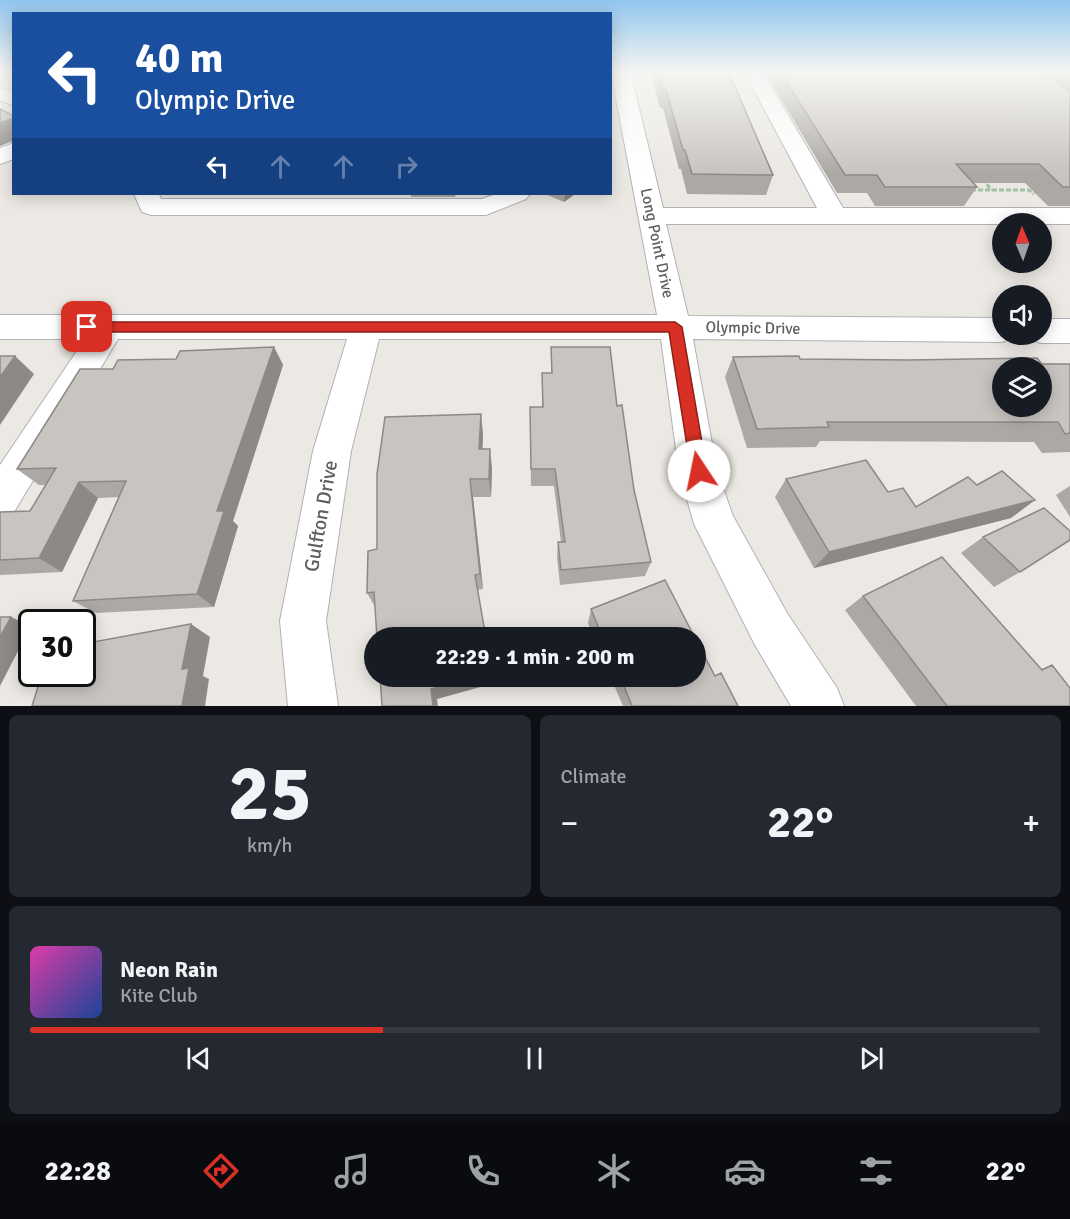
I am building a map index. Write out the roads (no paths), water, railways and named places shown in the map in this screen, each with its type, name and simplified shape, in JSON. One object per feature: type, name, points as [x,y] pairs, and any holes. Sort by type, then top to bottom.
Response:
[{"type":"street","name":"Long Point Drive","points":[[628,106],[675,327],[699,471],[715,524],[771,629],[819,706]]},
{"type":"street","points":[[773,106],[834,215]]},
{"type":"street","points":[[147,195],[151,207],[486,207],[515,195]]},
{"type":"street","points":[[652,216],[1070,216]]},
{"type":"street","name":"Olympic Drive","points":[[0,327],[675,327],[992,330]]},
{"type":"street","points":[[0,499],[109,327]]},
{"type":"street","name":"Gulfton Drive","points":[[313,706],[303,621],[332,452],[366,328]]},
{"type":"street","points":[[1052,331],[1070,331]]}]
